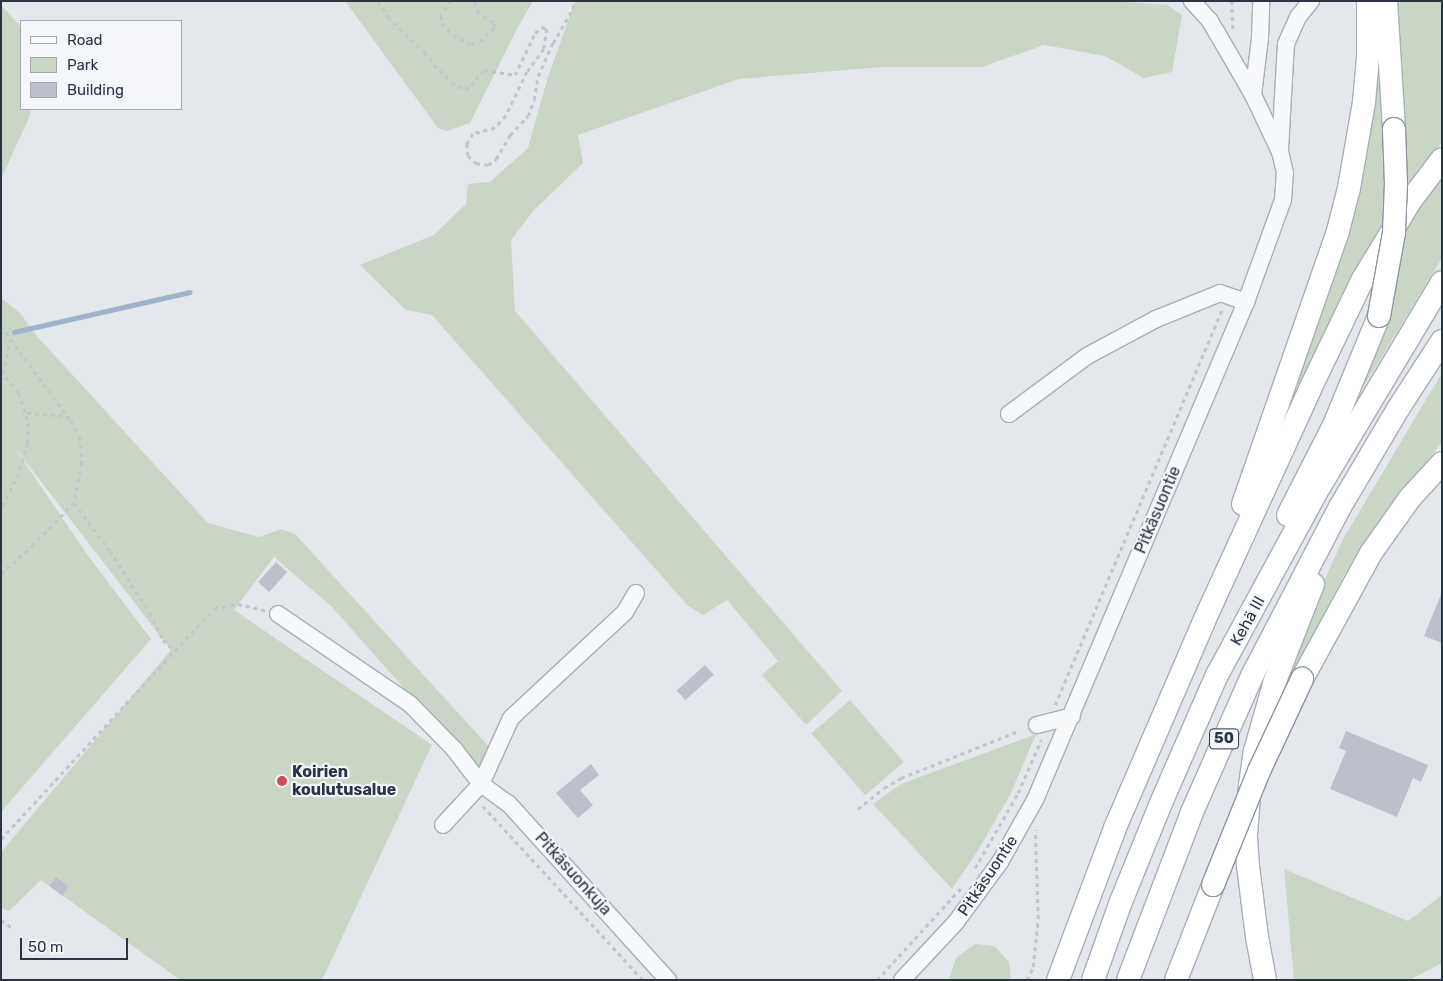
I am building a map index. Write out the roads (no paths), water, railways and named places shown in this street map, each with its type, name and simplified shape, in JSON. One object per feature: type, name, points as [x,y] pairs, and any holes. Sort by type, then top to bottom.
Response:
[{"type":"highway","points":[[1204,621],[1338,231],[1349,188],[1364,102],[1368,57],[1368,1]]},
{"type":"highway","points":[[1217,676],[1234,626],[1334,425],[1365,355],[1379,316],[1394,233],[1396,184],[1386,1]]},
{"type":"highway","points":[[1058,980],[1115,828],[1204,621],[1310,389],[1363,278],[1411,200],[1442,160]]},
{"type":"highway","name":"Kehä III","points":[[1094,980],[1120,904],[1161,803],[1217,676],[1314,496],[1442,282]]},
{"type":"highway","name":"Kehä III","points":[[1128,980],[1192,812],[1253,674],[1340,507],[1398,409],[1442,341]]},
{"type":"highway","points":[[1176,980],[1259,771],[1302,679],[1371,554],[1410,498],[1442,463]]},
{"type":"highway","points":[[1265,980],[1251,895],[1246,834],[1255,750],[1274,681],[1321,565],[1340,507]]},
{"type":"street","name":"Pitkäsuontie","points":[[902,980],[956,922],[1000,862],[1035,800],[1246,302],[1283,200],[1285,173],[1280,152],[1253,96],[1210,21],[1192,1]]},
{"type":"street","points":[[1253,96],[1260,38],[1261,1]]},
{"type":"street","points":[[1280,152],[1286,44],[1298,17],[1311,1]]},
{"type":"street","points":[[1009,414],[1087,356],[1156,319],[1220,293],[1246,302]]},
{"type":"street","points":[[442,825],[477,789],[511,718],[625,612],[636,593]]},
{"type":"street","name":"Pitkäsuonkuja","points":[[278,614],[410,704],[454,749],[477,789],[509,804],[668,980]]},
{"type":"street","points":[[1042,724],[1072,716]]},
{"type":"waterway","points":[[14,332],[190,292]]},
{"type":"place","name":"Koirien koulutusalue","points":[[282,781]]}]
